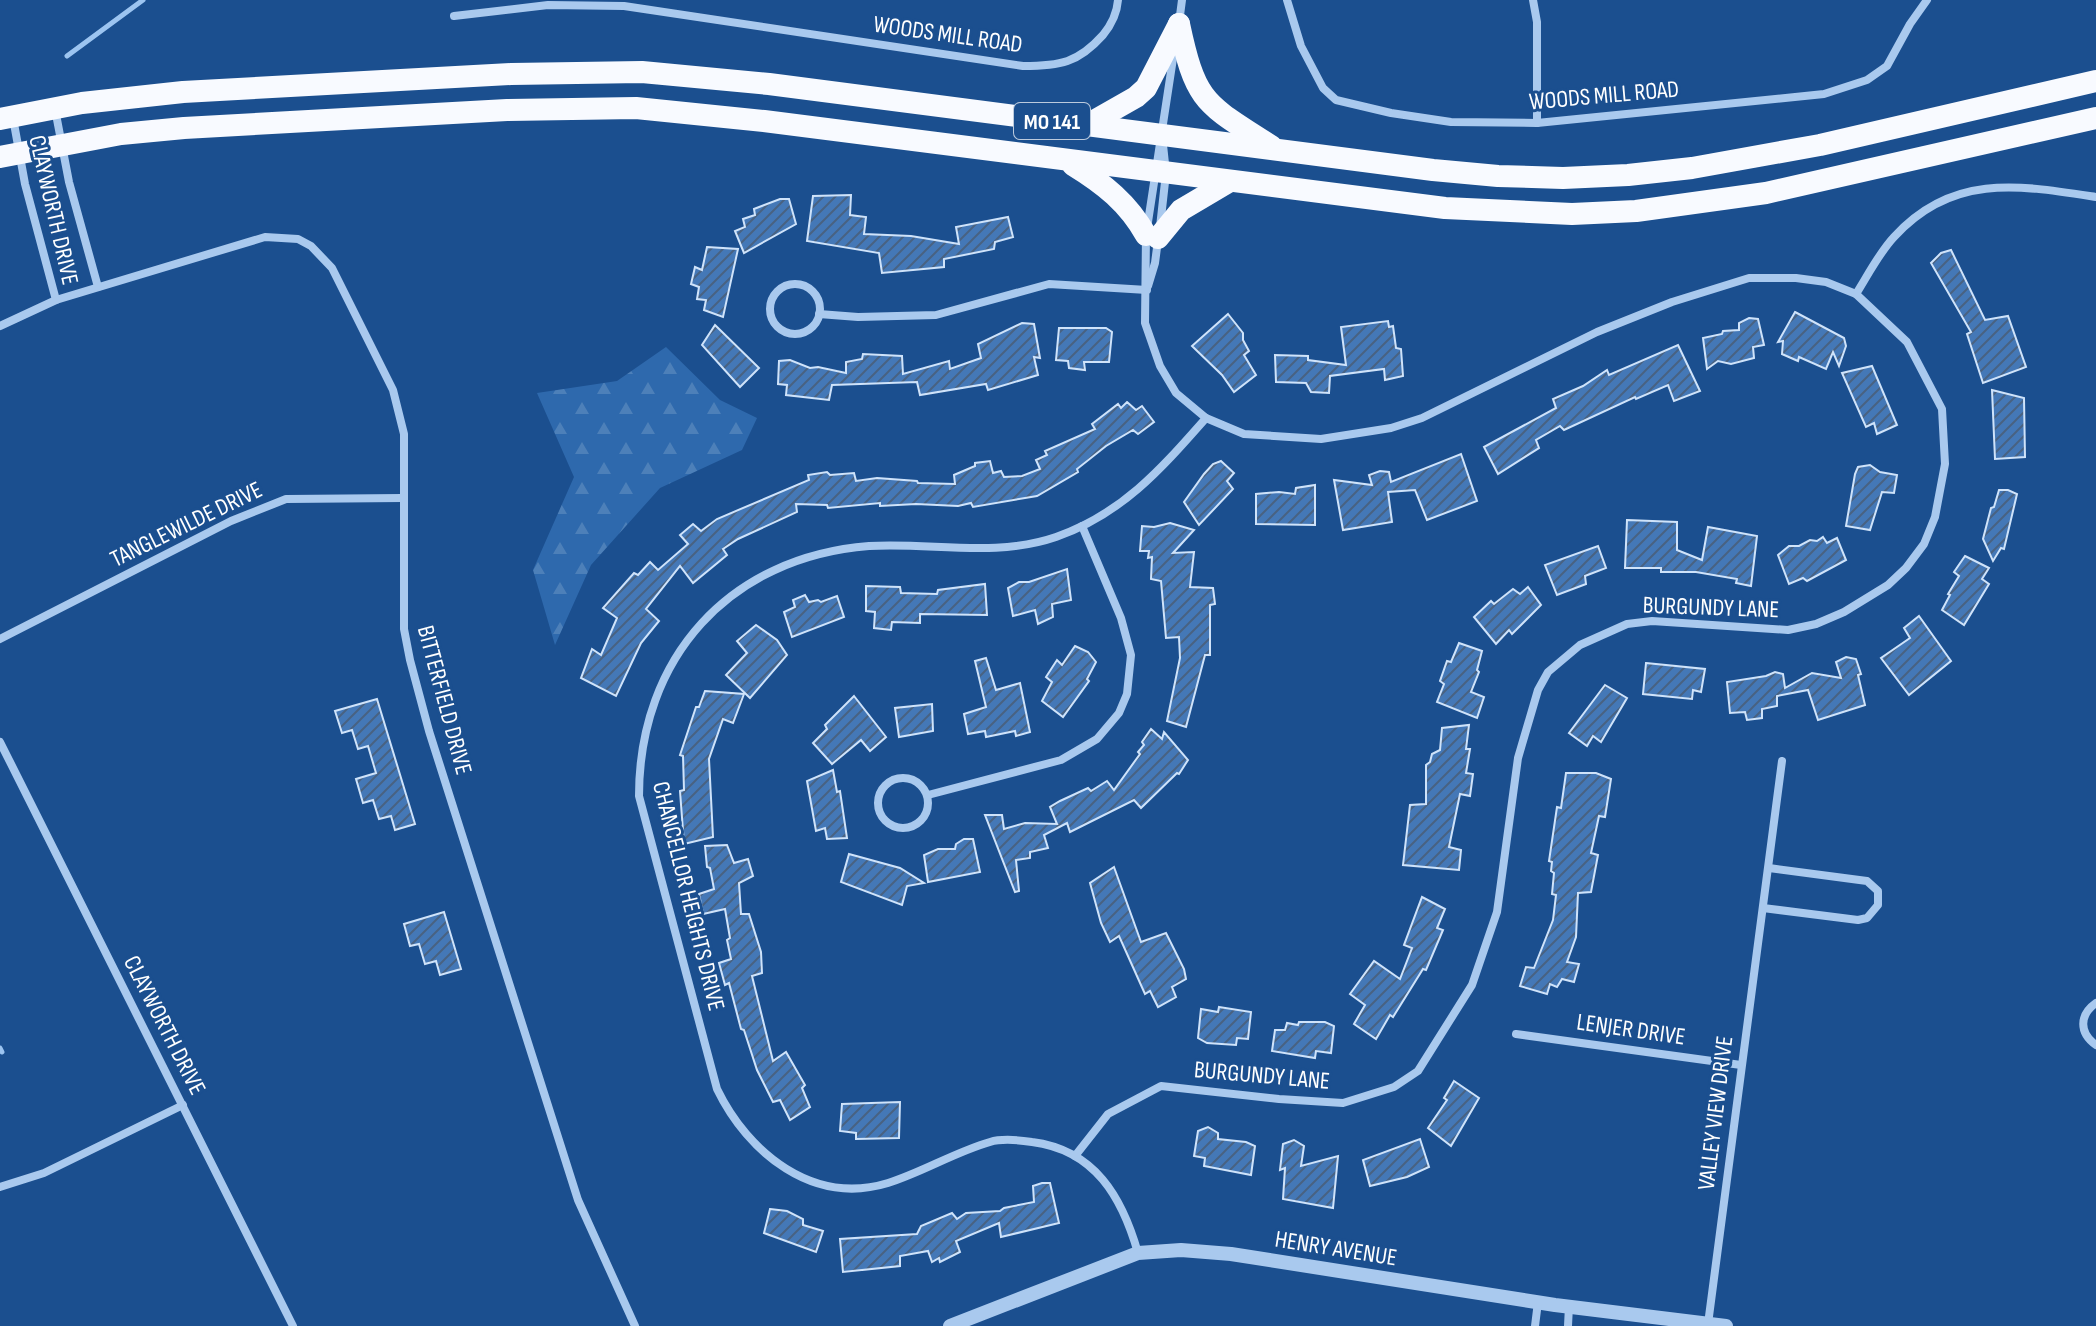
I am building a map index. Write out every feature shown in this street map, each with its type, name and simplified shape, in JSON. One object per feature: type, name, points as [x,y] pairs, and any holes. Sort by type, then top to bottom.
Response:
[{"type":"highway","points":[[1085,126],[1146,88],[1179,24]]},
{"type":"highway","points":[[1179,24],[1188,67],[1207,103],[1279,151]]},
{"type":"highway","name":"MO 141","points":[[6,118],[139,96],[563,72],[642,72],[722,79],[1498,176],[1628,175],[1757,158],[2096,81]]},
{"type":"highway","name":"MO 141","points":[[9,154],[121,134],[184,128],[507,110],[636,108],[713,114],[1445,208],[1572,214],[1636,211],[1766,193],[2096,118]]},
{"type":"highway","points":[[1066,160],[1118,197],[1152,236],[1181,210],[1230,181]]},
{"type":"street","name":"WOODS MILL ROAD","points":[[454,16],[548,5],[624,6],[1023,66],[1051,66],[1078,58],[1096,43],[1117,13],[1118,0]]},
{"type":"street","name":"BURGUNDY LANE","points":[[1075,1156],[1108,1114],[1161,1086],[1343,1103],[1394,1087],[1418,1071],[1472,985],[1497,912],[1518,758],[1538,690],[1548,672],[1580,645],[1627,624],[1652,621],[1788,630],[1816,624],[1876,595],[1906,568],[1924,544],[1935,517],[1945,464],[1942,409],[1907,342],[1856,294],[1826,282],[1796,278],[1749,278],[1723,284],[1597,332],[1422,418],[1391,428],[1321,439],[1244,434],[1206,418],[1176,393],[1160,366],[1145,323],[1147,290],[1144,265],[1152,236],[1161,172],[1162,136],[1182,0]]},
{"type":"street","name":"WOODS MILL ROAD","points":[[1287,0],[1301,46],[1323,88],[1336,100],[1391,113],[1451,122],[1537,123],[1824,94],[1867,80],[1887,66],[1927,0]]},
{"type":"street","points":[[1533,0],[1537,22],[1537,123]]},
{"type":"street","name":"CLAYWORTH DRIVE","points":[[54,108],[60,145],[98,287]]},
{"type":"street","name":"CLAYWORTH DRIVE","points":[[0,326],[56,300],[9,154],[6,118]]},
{"type":"street","points":[[1856,294],[1891,240],[1911,219],[1935,202],[1984,188],[2035,187],[2096,197]]},
{"type":"street","name":"BITTERFIELD DRIVE","points":[[56,300],[265,237],[298,239],[311,246],[332,268],[393,390],[404,434],[404,629],[429,731],[578,1200],[635,1326]]},
{"type":"street","points":[[819,314],[858,317],[936,315],[1049,284],[1147,290]]},
{"type":"street","points":[[803,285],[815,295],[819,314],[813,327],[797,334],[786,333],[778,328],[770,308],[775,293],[785,286],[803,285]]},
{"type":"street","name":"CHANCELLOR HEIGHTS DRIVE","points":[[1138,1253],[1127,1215],[1096,1169],[1061,1148],[1040,1142],[992,1141],[887,1183],[836,1188],[805,1180],[782,1167],[759,1147],[728,1111],[717,1089],[639,796],[641,751],[652,706],[677,652],[717,607],[772,572],[834,551],[869,546],[986,550],[1053,538],[1082,526],[1128,499],[1206,418]]},
{"type":"street","name":"TANGLEWILDE DRIVE","points":[[0,639],[231,521],[286,499],[402,498]]},
{"type":"street","points":[[928,795],[1061,760],[1097,739],[1119,713],[1127,694],[1131,655],[1121,618],[1082,526]]},
{"type":"street","name":"CLAYWORTH DRIVE","points":[[0,742],[293,1326]]},
{"type":"street","name":"VALLEY VIEW DRIVE","points":[[1708,1324],[1782,761]]},
{"type":"street","points":[[896,778],[917,781],[928,795],[927,814],[914,826],[905,829],[891,826],[880,813],[878,797],[882,789],[896,778]]},
{"type":"street","points":[[1763,908],[1858,920],[1867,918],[1878,905],[1878,891],[1867,881],[1769,868]]},
{"type":"street","points":[[2096,1003],[2082,1023],[2087,1038],[2096,1045]]},
{"type":"street","name":"LENJER DRIVE","points":[[1516,1034],[1741,1065]]},
{"type":"street","points":[[0,1187],[44,1173],[183,1105]]},
{"type":"street","name":"HENRY AVENUE","points":[[950,1326],[1138,1253],[1181,1250],[1231,1254],[1538,1302],[1726,1326]]},
{"type":"street","points":[[1535,1326],[1538,1302]]},
{"type":"street","points":[[1568,1326],[1569,1306]]},
{"type":"green space","points":[[666,347],[720,400],[757,418],[742,450],[660,488],[591,565],[555,645],[533,570],[574,477],[537,393],[617,381]]},
{"type":"building","points":[[851,195],[850,215],[866,217],[864,234],[911,236],[959,244],[956,227],[1008,217],[1013,237],[995,242],[994,249],[944,259],[944,267],[882,273],[879,253],[807,241],[813,196]]},
{"type":"building","points":[[780,199],[789,199],[796,224],[744,253],[735,231],[745,227],[743,219],[755,215],[754,209]]},
{"type":"building","points":[[707,247],[738,249],[723,317],[704,310],[706,300],[697,299],[699,287],[691,284],[695,267],[702,270]]},
{"type":"building","points":[[1951,250],[1985,320],[2008,316],[2026,367],[1983,383],[1967,334],[1971,332],[1931,263],[1941,253]]},
{"type":"building","points":[[1795,312],[1844,338],[1846,346],[1839,366],[1833,352],[1826,369],[1799,357],[1798,361],[1782,354],[1783,341],[1778,342]]},
{"type":"building","points":[[1228,314],[1243,333],[1249,351],[1244,355],[1256,375],[1234,392],[1222,375],[1192,346]]},
{"type":"building","points":[[1749,318],[1758,319],[1764,345],[1753,347],[1754,358],[1731,364],[1718,361],[1707,369],[1703,338],[1722,334],[1723,331],[1739,330],[1739,323]]},
{"type":"building","points":[[1388,321],[1389,327],[1393,326],[1396,348],[1401,349],[1403,376],[1385,380],[1384,369],[1330,376],[1329,393],[1311,392],[1306,383],[1276,382],[1275,355],[1308,356],[1308,360],[1346,365],[1341,327]]},
{"type":"building","points":[[1022,323],[1034,324],[1040,358],[1034,357],[1038,375],[988,390],[986,384],[920,395],[917,382],[832,385],[829,400],[786,395],[787,385],[778,384],[779,361],[790,360],[810,368],[846,373],[846,362],[862,359],[863,354],[902,356],[903,374],[949,361],[950,369],[981,358],[978,344]]},
{"type":"building","points":[[715,325],[759,368],[740,387],[702,345]]},
{"type":"building","points":[[1059,328],[1106,328],[1112,332],[1109,362],[1084,362],[1085,370],[1069,368],[1068,361],[1056,360]]},
{"type":"building","points":[[1678,345],[1700,391],[1674,401],[1668,385],[1564,430],[1560,426],[1536,440],[1539,448],[1498,474],[1484,447],[1556,408],[1553,399],[1583,386],[1607,370],[1609,375]]},
{"type":"building","points":[[1872,366],[1897,425],[1877,434],[1874,423],[1866,427],[1842,373]]},
{"type":"building","points":[[1992,390],[2024,398],[2025,457],[1995,459]]},
{"type":"building","points":[[1127,402],[1136,410],[1142,406],[1154,422],[1138,434],[1133,430],[1106,446],[1077,469],[1078,472],[1037,496],[973,507],[971,503],[958,506],[880,506],[880,503],[828,508],[827,505],[796,504],[797,512],[723,549],[727,555],[693,583],[680,566],[646,609],[659,621],[641,643],[616,696],[581,678],[592,649],[601,655],[617,618],[603,608],[634,573],[638,575],[650,562],[658,570],[688,544],[680,535],[693,524],[701,531],[717,519],[809,480],[808,475],[827,472],[830,475],[854,473],[856,481],[877,478],[955,484],[954,475],[975,466],[975,463],[990,461],[993,473],[1001,471],[1004,477],[1022,476],[1040,469],[1036,460],[1047,455],[1045,451],[1095,429],[1092,424],[1118,404],[1121,408]]},
{"type":"building","points":[[1461,454],[1477,501],[1427,520],[1415,490],[1388,492],[1392,522],[1343,530],[1334,480],[1372,485],[1369,475],[1380,471],[1389,472],[1391,482]]},
{"type":"building","points":[[1221,461],[1234,473],[1227,481],[1233,489],[1199,525],[1184,502],[1213,464]]},
{"type":"building","points":[[1870,465],[1880,472],[1897,475],[1894,493],[1882,492],[1870,530],[1846,526],[1855,474],[1858,467]]},
{"type":"building","points":[[1315,485],[1315,525],[1256,524],[1256,494],[1295,494],[1296,488]]},
{"type":"building","points":[[1999,490],[2017,494],[2004,549],[2001,548],[1993,561],[1983,539]]},
{"type":"building","points":[[1627,520],[1677,522],[1677,550],[1702,560],[1708,527],[1757,536],[1751,586],[1736,583],[1737,579],[1696,572],[1625,568]]},
{"type":"building","points":[[1170,523],[1194,530],[1173,553],[1194,552],[1190,587],[1213,588],[1215,604],[1210,605],[1210,655],[1205,655],[1186,727],[1167,721],[1180,658],[1179,637],[1166,638],[1161,581],[1151,579],[1152,557],[1148,558],[1149,551],[1140,551],[1142,526]]},
{"type":"building","points":[[1823,537],[1827,543],[1837,538],[1846,560],[1807,581],[1803,578],[1789,584],[1778,555],[1789,546],[1799,546]]},
{"type":"building","points":[[1598,546],[1606,568],[1585,576],[1586,584],[1557,595],[1545,565]]},
{"type":"building","points":[[1965,556],[1989,568],[1982,579],[1989,584],[1964,625],[1942,610],[1959,576],[1954,572]]},
{"type":"building","points":[[1067,569],[1071,600],[1052,604],[1053,617],[1038,624],[1035,610],[1013,616],[1008,588]]},
{"type":"building","points":[[985,584],[987,615],[920,614],[920,623],[892,622],[891,630],[874,628],[875,612],[866,611],[866,586],[900,587],[901,593],[937,594],[938,590]]},
{"type":"building","points":[[1528,587],[1541,605],[1512,634],[1509,630],[1496,644],[1474,617],[1491,601],[1494,604],[1513,589],[1520,594]]},
{"type":"building","points":[[805,595],[809,602],[821,602],[837,596],[844,617],[792,637],[784,612],[795,607],[793,600]]},
{"type":"building","points":[[1919,616],[1951,661],[1909,695],[1881,658],[1910,638],[1904,628]]},
{"type":"building","points":[[756,625],[777,640],[787,655],[750,698],[726,675],[747,653],[737,641]]},
{"type":"building","points":[[1459,643],[1482,651],[1479,672],[1471,692],[1484,697],[1477,718],[1437,702],[1444,684],[1440,681],[1447,661],[1451,662]]},
{"type":"building","points":[[1075,646],[1088,652],[1096,662],[1087,679],[1089,681],[1063,717],[1042,701],[1052,682],[1046,677],[1057,660],[1062,665]]},
{"type":"building","points":[[1846,657],[1856,659],[1865,705],[1818,720],[1808,690],[1777,696],[1777,706],[1762,709],[1762,718],[1747,720],[1745,712],[1730,713],[1727,682],[1775,672],[1783,674],[1785,688],[1812,673],[1841,678],[1836,662]]},
{"type":"building","points":[[986,658],[996,690],[1020,683],[1030,732],[1016,736],[1015,731],[986,737],[985,731],[968,734],[964,714],[986,707],[975,661]]},
{"type":"building","points":[[1646,663],[1705,669],[1701,692],[1693,690],[1692,699],[1643,694]]},
{"type":"building","points":[[1605,685],[1627,698],[1601,742],[1593,736],[1587,746],[1569,733]]},
{"type":"building","points":[[705,691],[744,694],[733,723],[723,719],[709,759],[713,837],[684,844],[680,791],[684,790],[683,756],[680,755],[696,707],[699,707]]},
{"type":"building","points":[[854,696],[886,737],[870,751],[861,740],[832,764],[813,743],[827,729],[825,725]]},
{"type":"building","points":[[377,699],[415,824],[395,830],[391,816],[379,819],[373,800],[363,803],[356,779],[376,773],[368,746],[358,749],[352,730],[342,733],[335,711]]},
{"type":"building","points":[[932,704],[933,731],[899,737],[895,708]]},
{"type":"building","points":[[1469,725],[1466,749],[1470,749],[1466,773],[1473,774],[1470,796],[1460,794],[1449,847],[1461,850],[1459,870],[1403,865],[1410,805],[1426,804],[1426,765],[1432,754],[1440,750],[1442,728]]},
{"type":"building","points":[[1151,729],[1162,739],[1164,732],[1188,760],[1179,774],[1141,808],[1134,800],[1070,832],[1067,823],[1044,835],[1048,848],[1030,852],[1030,858],[1016,860],[1019,891],[1015,892],[985,815],[1002,815],[1004,829],[1025,823],[1057,824],[1050,807],[1088,788],[1091,791],[1107,781],[1114,790],[1140,754],[1138,752],[1144,745],[1142,742]]},
{"type":"building","points":[[833,770],[837,792],[840,791],[847,838],[827,839],[825,828],[816,831],[807,781]]},
{"type":"building","points":[[1566,773],[1596,773],[1611,779],[1605,817],[1599,816],[1591,853],[1598,855],[1591,892],[1578,893],[1576,937],[1567,962],[1579,964],[1574,982],[1562,979],[1557,987],[1550,984],[1547,994],[1520,986],[1526,967],[1534,968],[1553,920],[1556,895],[1552,894],[1554,873],[1549,861]]},
{"type":"building","points":[[964,839],[973,839],[980,872],[928,882],[924,855],[938,849],[955,849],[956,844]]},
{"type":"building","points":[[727,845],[734,863],[748,859],[753,876],[739,883],[741,914],[749,914],[761,952],[762,973],[752,976],[773,1061],[786,1052],[805,1085],[802,1088],[810,1107],[790,1120],[780,1100],[773,1102],[757,1070],[744,1030],[741,1029],[729,983],[725,985],[719,963],[731,959],[725,909],[703,914],[699,894],[714,889],[705,846]]},
{"type":"building","points":[[849,854],[900,868],[924,883],[907,886],[902,905],[841,882]]},
{"type":"building","points":[[1114,867],[1141,942],[1166,933],[1184,969],[1186,979],[1172,987],[1176,997],[1158,1007],[1150,991],[1145,994],[1119,936],[1110,942],[1101,923],[1090,883]]},
{"type":"building","points":[[1422,897],[1445,909],[1437,928],[1443,930],[1426,970],[1423,969],[1376,1039],[1354,1024],[1365,1005],[1350,994],[1374,961],[1400,979],[1412,948],[1404,945]]},
{"type":"building","points":[[444,912],[461,969],[440,975],[436,961],[425,964],[419,944],[410,946],[404,924]]},
{"type":"building","points":[[1219,1007],[1251,1012],[1248,1039],[1237,1038],[1236,1045],[1207,1043],[1198,1038],[1201,1009],[1218,1012]]},
{"type":"building","points":[[1299,1022],[1325,1022],[1334,1026],[1331,1053],[1316,1051],[1315,1058],[1272,1051],[1275,1030],[1285,1030],[1287,1023],[1298,1025]]},
{"type":"building","points":[[1454,1081],[1479,1098],[1451,1146],[1428,1128],[1447,1100],[1444,1098]]},
{"type":"building","points":[[900,1102],[899,1138],[856,1139],[856,1133],[840,1131],[842,1104]]},
{"type":"building","points":[[1208,1127],[1218,1133],[1218,1139],[1255,1146],[1251,1175],[1204,1166],[1205,1158],[1194,1156],[1198,1131]]},
{"type":"building","points":[[1420,1139],[1429,1167],[1407,1177],[1370,1186],[1363,1160]]},
{"type":"building","points":[[1294,1140],[1304,1146],[1301,1166],[1338,1156],[1333,1208],[1283,1199],[1285,1168],[1280,1170],[1283,1144]]},
{"type":"building","points":[[1050,1183],[1059,1223],[1001,1237],[999,1223],[956,1241],[960,1252],[940,1262],[939,1258],[932,1262],[928,1251],[900,1256],[900,1266],[843,1272],[840,1239],[917,1234],[921,1226],[952,1213],[957,1219],[966,1213],[1000,1211],[1034,1202],[1033,1186]]},
{"type":"building","points":[[770,1209],[787,1211],[803,1219],[803,1225],[823,1231],[816,1252],[764,1233]]},
{"type":"waterway","points":[[67,56],[143,0]]},
{"type":"waterway","points":[[0,1048],[2,1052]]}]
